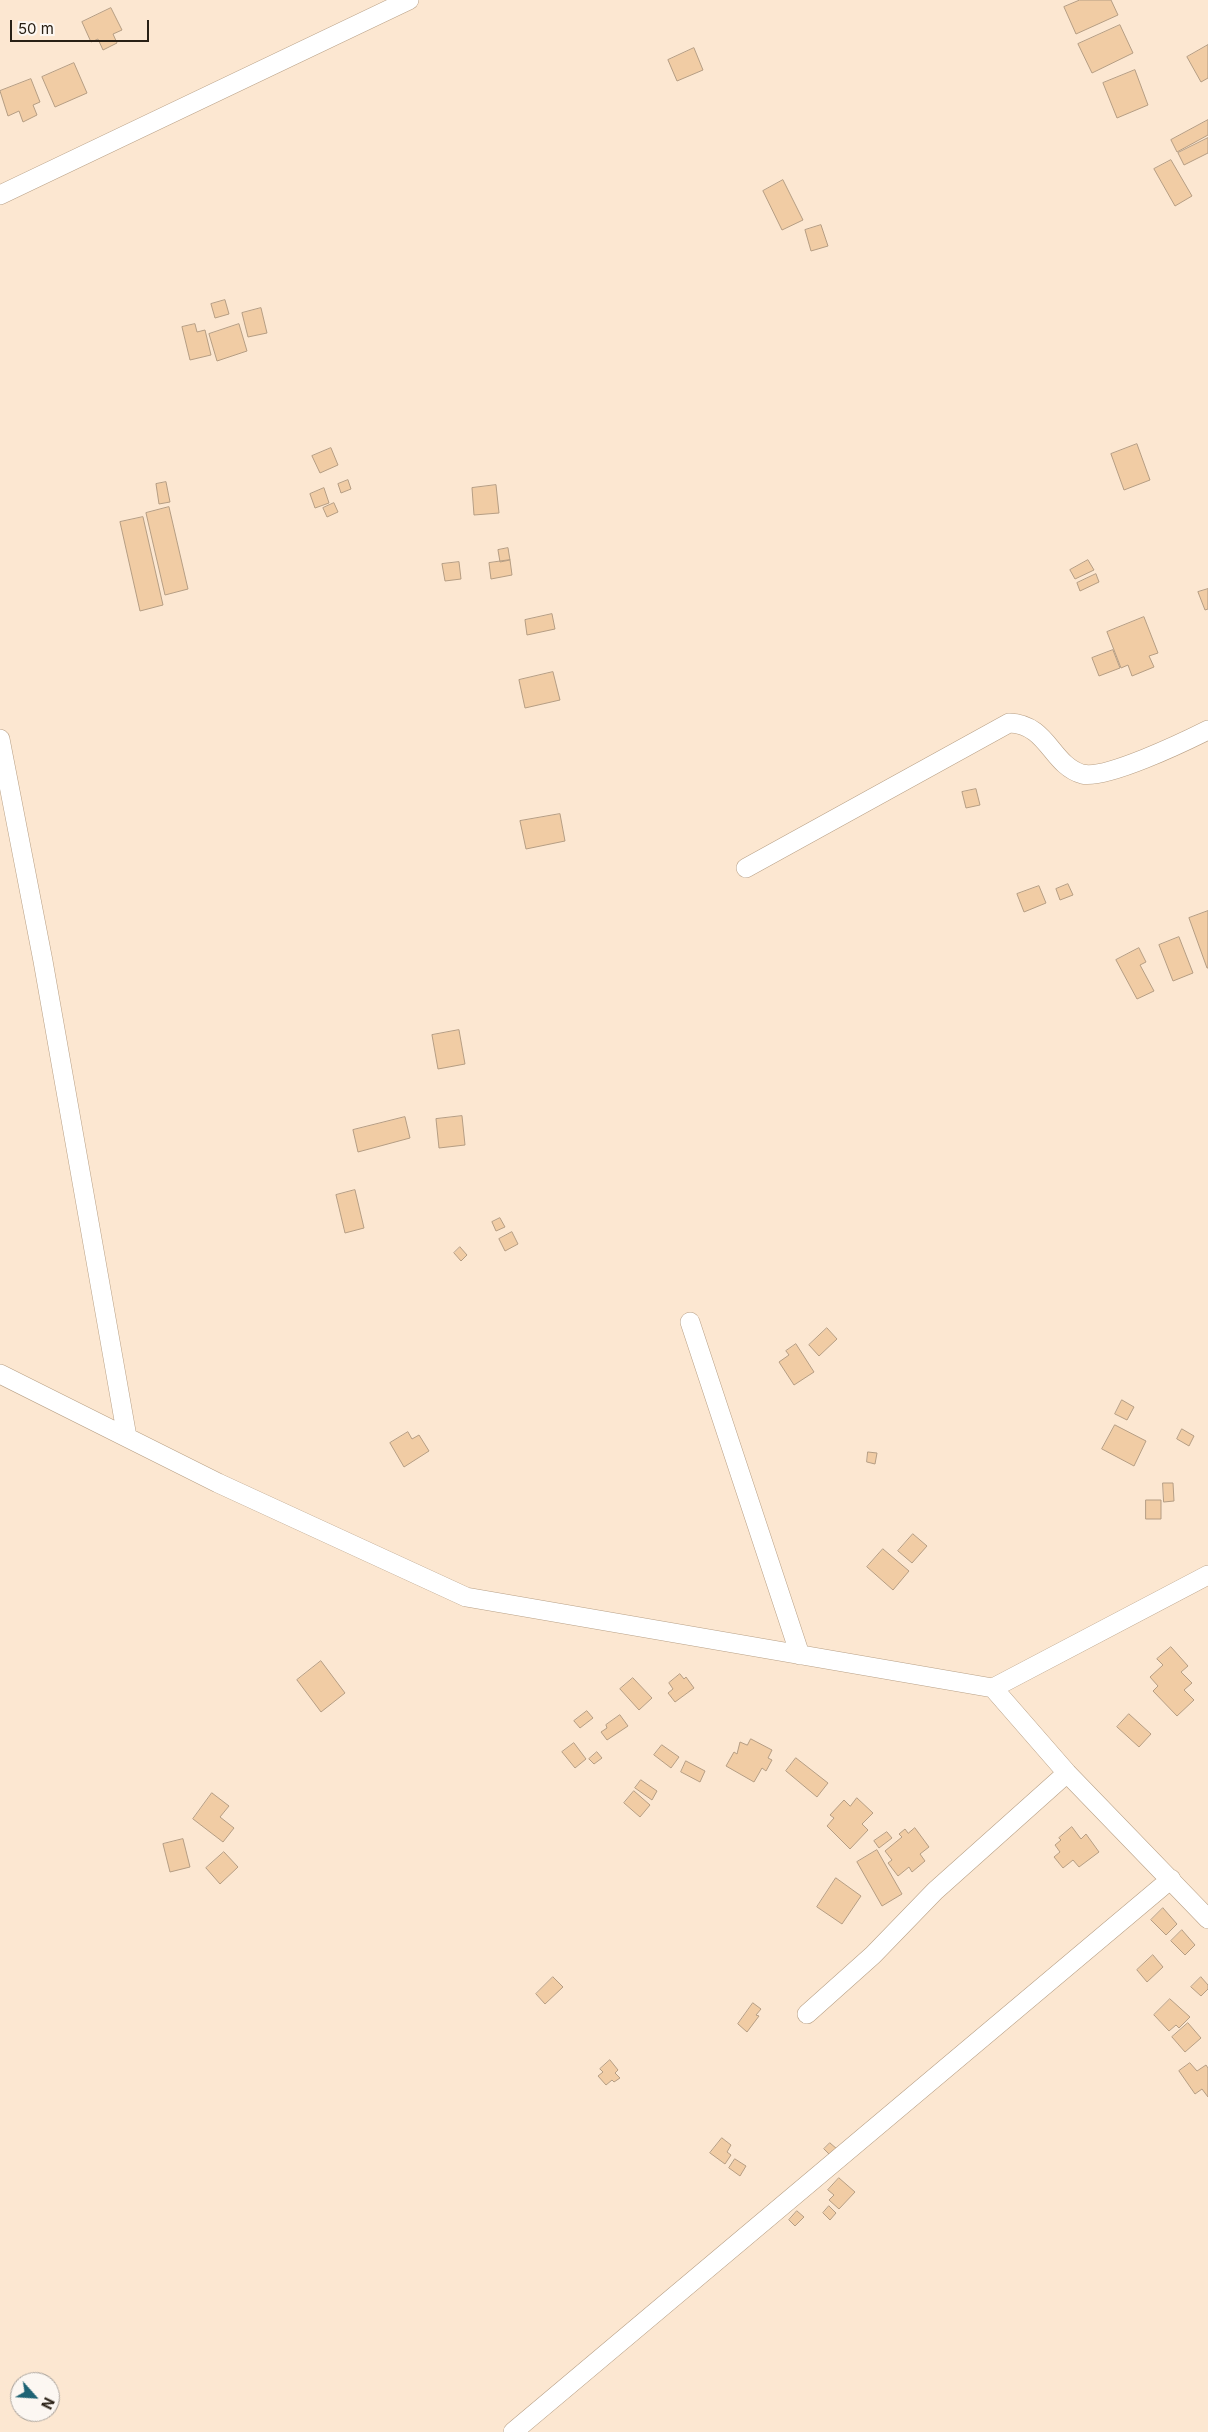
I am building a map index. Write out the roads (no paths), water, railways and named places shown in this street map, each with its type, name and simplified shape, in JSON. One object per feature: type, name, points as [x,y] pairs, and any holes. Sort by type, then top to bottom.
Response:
[{"type":"street","points":[[0,195],[409,0]]},
{"type":"street","points":[[746,868],[1010,723],[1022,723],[1035,730],[1070,768],[1082,774],[1096,776],[1168,749],[1208,730]]},
{"type":"street","points":[[0,739],[43,961],[127,1437]]},
{"type":"street","points":[[690,1322],[800,1655]]},
{"type":"street","points":[[0,1374],[218,1483],[466,1597],[993,1688],[1208,1575]]},
{"type":"street","points":[[993,1688],[1067,1773],[1208,1919]]},
{"type":"street","points":[[807,2014],[872,1955],[935,1891],[1067,1773]]},
{"type":"street","points":[[513,2432],[1170,1879]]}]
